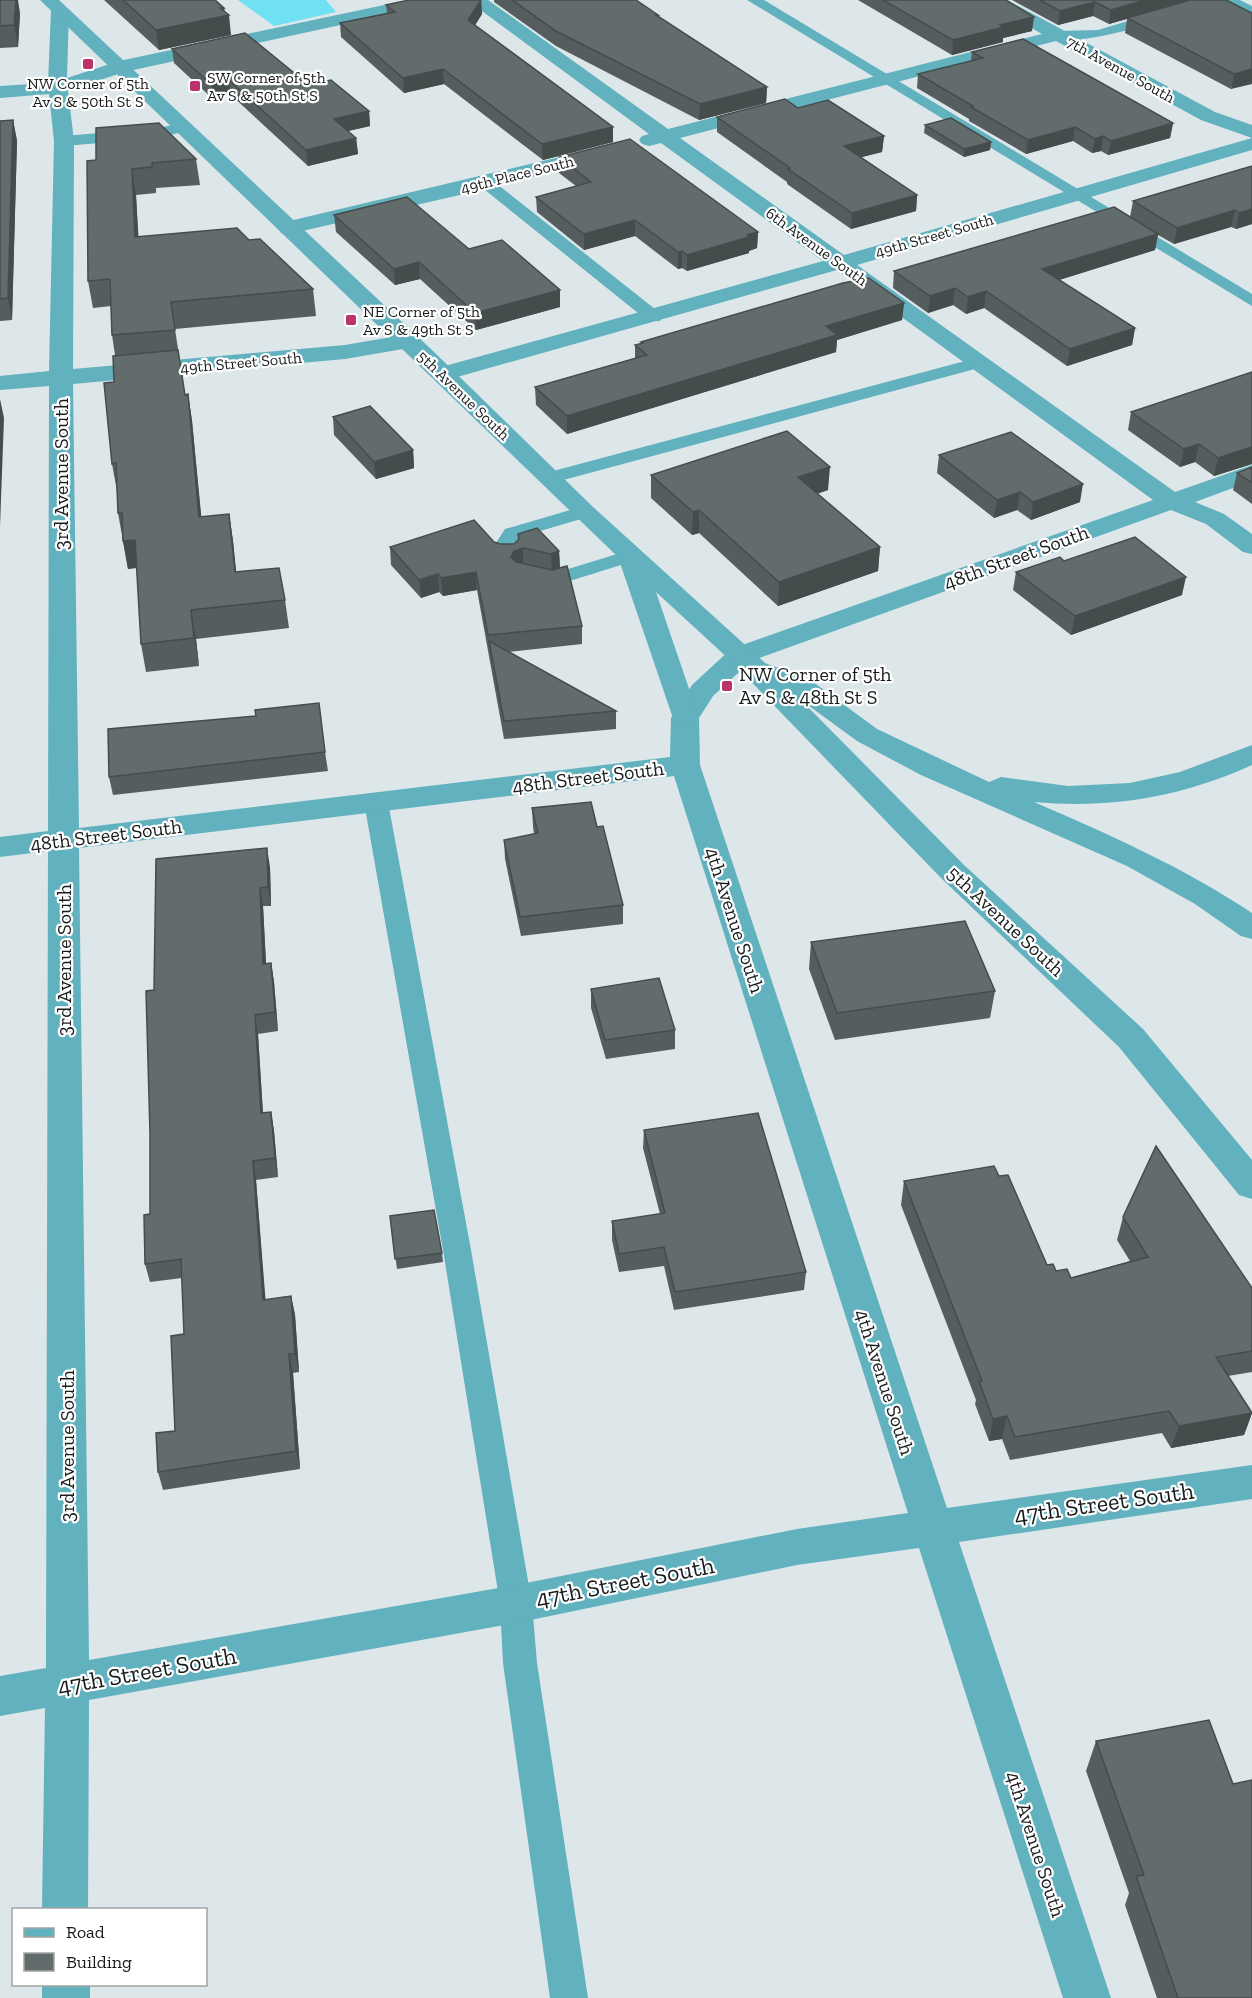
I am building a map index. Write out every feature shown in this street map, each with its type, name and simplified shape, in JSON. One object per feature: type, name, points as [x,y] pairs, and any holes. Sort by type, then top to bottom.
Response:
[{"type":"street","points":[[0,92],[57,88],[120,67],[433,0]]},
{"type":"street","name":"6th Avenue South","points":[[476,0],[1171,501],[1215,519],[1252,546]]},
{"type":"street","name":"7th Avenue South","points":[[994,0],[1208,116],[1252,132]]},
{"type":"street","name":"5th Avenue South","points":[[54,5],[185,127],[630,556],[745,661],[953,872],[1131,1038],[1252,1185]]},
{"type":"street","name":"3rd Avenue South","points":[[54,5],[57,88],[64,141],[61,378],[68,1685],[64,1743],[65,1908]]},
{"type":"street","name":"49th Place South","points":[[289,228],[486,183],[1059,35]]},
{"type":"street","name":"49th Street South","points":[[442,374],[654,317],[1252,144]]},
{"type":"street","name":"49th Street South","points":[[0,383],[362,350],[409,342]]},
{"type":"street","name":"48th Street South","points":[[0,847],[685,765],[685,718],[702,691],[745,661],[1171,501],[1252,473]]},
{"type":"street","points":[[630,556],[685,718]]},
{"type":"street","name":"5th Avenue South","points":[[745,661],[799,685],[867,735],[931,768],[1138,860],[1206,897],[1252,928]]},
{"type":"street","points":[[931,768],[1012,789],[1097,796],[1152,791],[1176,785],[1252,754]]},
{"type":"street","name":"4th Avenue South","points":[[685,765],[1087,1998]]},
{"type":"street","name":"47th Street South","points":[[0,1696],[516,1604],[797,1547],[1252,1482]]},
{"type":"lane","points":[[754,0],[1252,301]]},
{"type":"lane","points":[[1059,35],[1099,34],[1213,0]]},
{"type":"lane","points":[[1229,0],[1252,11]]},
{"type":"lane","points":[[64,141],[159,133],[185,127]]},
{"type":"lane","points":[[486,183],[654,317]]},
{"type":"lane","points":[[549,478],[980,362]]},
{"type":"lane","points":[[508,556],[504,546],[512,533],[584,512]]},
{"type":"lane","points":[[524,574],[553,580],[630,556]]},
{"type":"lane","points":[[376,802],[458,1250],[516,1604],[520,1663],[569,1998]]},
{"type":"shaded area","points":[[238,0],[326,0],[336,12],[274,26]]},
{"type":"building","points":[[0,0],[16,0],[14,25],[0,26]]},
{"type":"building","points":[[123,0],[215,0],[224,8],[220,8],[229,15],[156,30]]},
{"type":"building","points":[[409,0],[481,0],[468,20],[613,127],[542,144],[443,69],[403,78],[340,23],[395,12],[386,5]]},
{"type":"building","points":[[512,0],[636,0],[767,87],[700,104],[556,31]]},
{"type":"building","points":[[883,0],[1006,0],[1034,17],[953,40]]},
{"type":"building","points":[[1040,0],[1145,0],[1111,10],[1095,2],[1060,11]]},
{"type":"building","points":[[1190,0],[1226,0],[1252,13],[1252,69],[1234,74],[1127,18]]},
{"type":"building","points":[[245,33],[309,85],[331,80],[369,111],[334,119],[356,138],[306,150],[229,80],[211,84],[172,49]]},
{"type":"building","points":[[1023,39],[1173,123],[1111,141],[1103,136],[1095,139],[1075,127],[1028,140],[918,74],[983,58],[972,52]]},
{"type":"building","points":[[785,99],[798,108],[828,100],[884,136],[844,146],[917,195],[852,213],[717,117]]},
{"type":"building","points":[[951,118],[991,142],[964,149],[925,125]]},
{"type":"building","points":[[13,120],[8,298],[0,299],[0,121]]},
{"type":"building","points":[[159,123],[196,159],[152,163],[152,167],[132,169],[135,237],[237,228],[249,240],[260,239],[313,289],[171,302],[175,330],[112,335],[110,279],[88,281],[87,161],[96,160],[96,128]]},
{"type":"building","points":[[630,139],[758,232],[747,235],[749,237],[687,255],[682,251],[678,252],[635,220],[584,234],[536,197],[591,182],[559,157]]},
{"type":"building","points":[[1252,166],[1252,209],[1239,213],[1235,210],[1177,228],[1133,201]]},
{"type":"building","points":[[407,197],[469,249],[502,240],[560,290],[475,313],[419,262],[394,269],[334,215]]},
{"type":"building","points":[[1114,207],[1158,234],[1042,269],[1135,328],[1070,349],[986,291],[968,297],[955,288],[930,296],[894,271]]},
{"type":"building","points":[[869,278],[904,303],[826,326],[837,335],[567,416],[535,387],[647,355],[635,345],[643,343],[641,342],[843,283]]},
{"type":"building","points":[[178,350],[185,395],[188,394],[199,517],[229,514],[235,572],[279,568],[285,600],[191,610],[194,638],[141,644],[135,540],[123,541],[122,513],[118,513],[116,463],[112,464],[104,383],[114,382],[113,356]]},
{"type":"building","points":[[1252,372],[1252,447],[1218,458],[1199,444],[1184,449],[1131,412]]},
{"type":"building","points":[[370,406],[413,450],[374,462],[333,417]]},
{"type":"building","points":[[787,431],[830,467],[798,477],[880,547],[779,582],[699,510],[693,512],[651,475]]},
{"type":"building","points":[[1011,432],[1083,484],[1033,502],[1020,492],[997,500],[939,455]]},
{"type":"building","points":[[1252,467],[1252,483],[1237,473]]},
{"type":"building","points":[[474,520],[494,542],[500,544],[514,544],[519,539],[518,534],[537,528],[559,551],[551,554],[523,548],[514,551],[511,557],[516,562],[552,570],[567,566],[582,626],[488,635],[476,572],[441,578],[438,574],[419,580],[390,547]]},
{"type":"building","points":[[1135,537],[1186,577],[1075,616],[1016,572],[1060,557],[1064,561]]},
{"type":"building","points":[[489,641],[616,711],[504,721]]},
{"type":"building","points":[[319,703],[325,752],[109,777],[108,729],[256,716],[255,710]]},
{"type":"building","points":[[591,802],[597,827],[603,826],[623,905],[520,917],[504,840],[538,833],[532,808]]},
{"type":"building","points":[[267,848],[268,887],[260,888],[263,964],[271,963],[275,1012],[255,1015],[261,1113],[271,1112],[275,1158],[253,1161],[263,1300],[291,1296],[295,1354],[289,1354],[296,1451],[158,1472],[156,1433],[175,1431],[171,1336],[184,1334],[181,1259],[145,1264],[144,1215],[150,1214],[146,991],[154,990],[156,859]]},
{"type":"building","points":[[965,921],[995,991],[837,1013],[811,942]]},
{"type":"building","points":[[659,978],[675,1030],[605,1040],[591,989]]},
{"type":"building","points":[[758,1113],[806,1272],[675,1292],[664,1247],[619,1254],[612,1221],[665,1213],[644,1130]]},
{"type":"building","points":[[1156,1146],[1252,1288],[1252,1351],[1216,1357],[1252,1413],[1179,1426],[1169,1411],[1015,1437],[1007,1416],[993,1419],[979,1381],[982,1381],[904,1181],[994,1166],[999,1176],[1008,1175],[1047,1265],[1053,1264],[1056,1271],[1067,1269],[1071,1278],[1148,1257],[1123,1217]]},
{"type":"building","points":[[434,1210],[442,1253],[395,1259],[390,1216]]},
{"type":"building","points":[[1209,1720],[1233,1784],[1252,1780],[1252,1998],[1178,1998],[1136,1876],[1144,1875],[1096,1741]]},
{"type":"place","name":"NW Corner of 5th Av S & 50th St S","points":[[88,64]]},
{"type":"place","name":"SW Corner of 5th Av S & 50th St S","points":[[195,86]]},
{"type":"place","name":"NE Corner of 5th Av S & 49th St S","points":[[351,320]]},
{"type":"place","name":"NW Corner of 5th Av S & 48th St S","points":[[727,686]]}]
